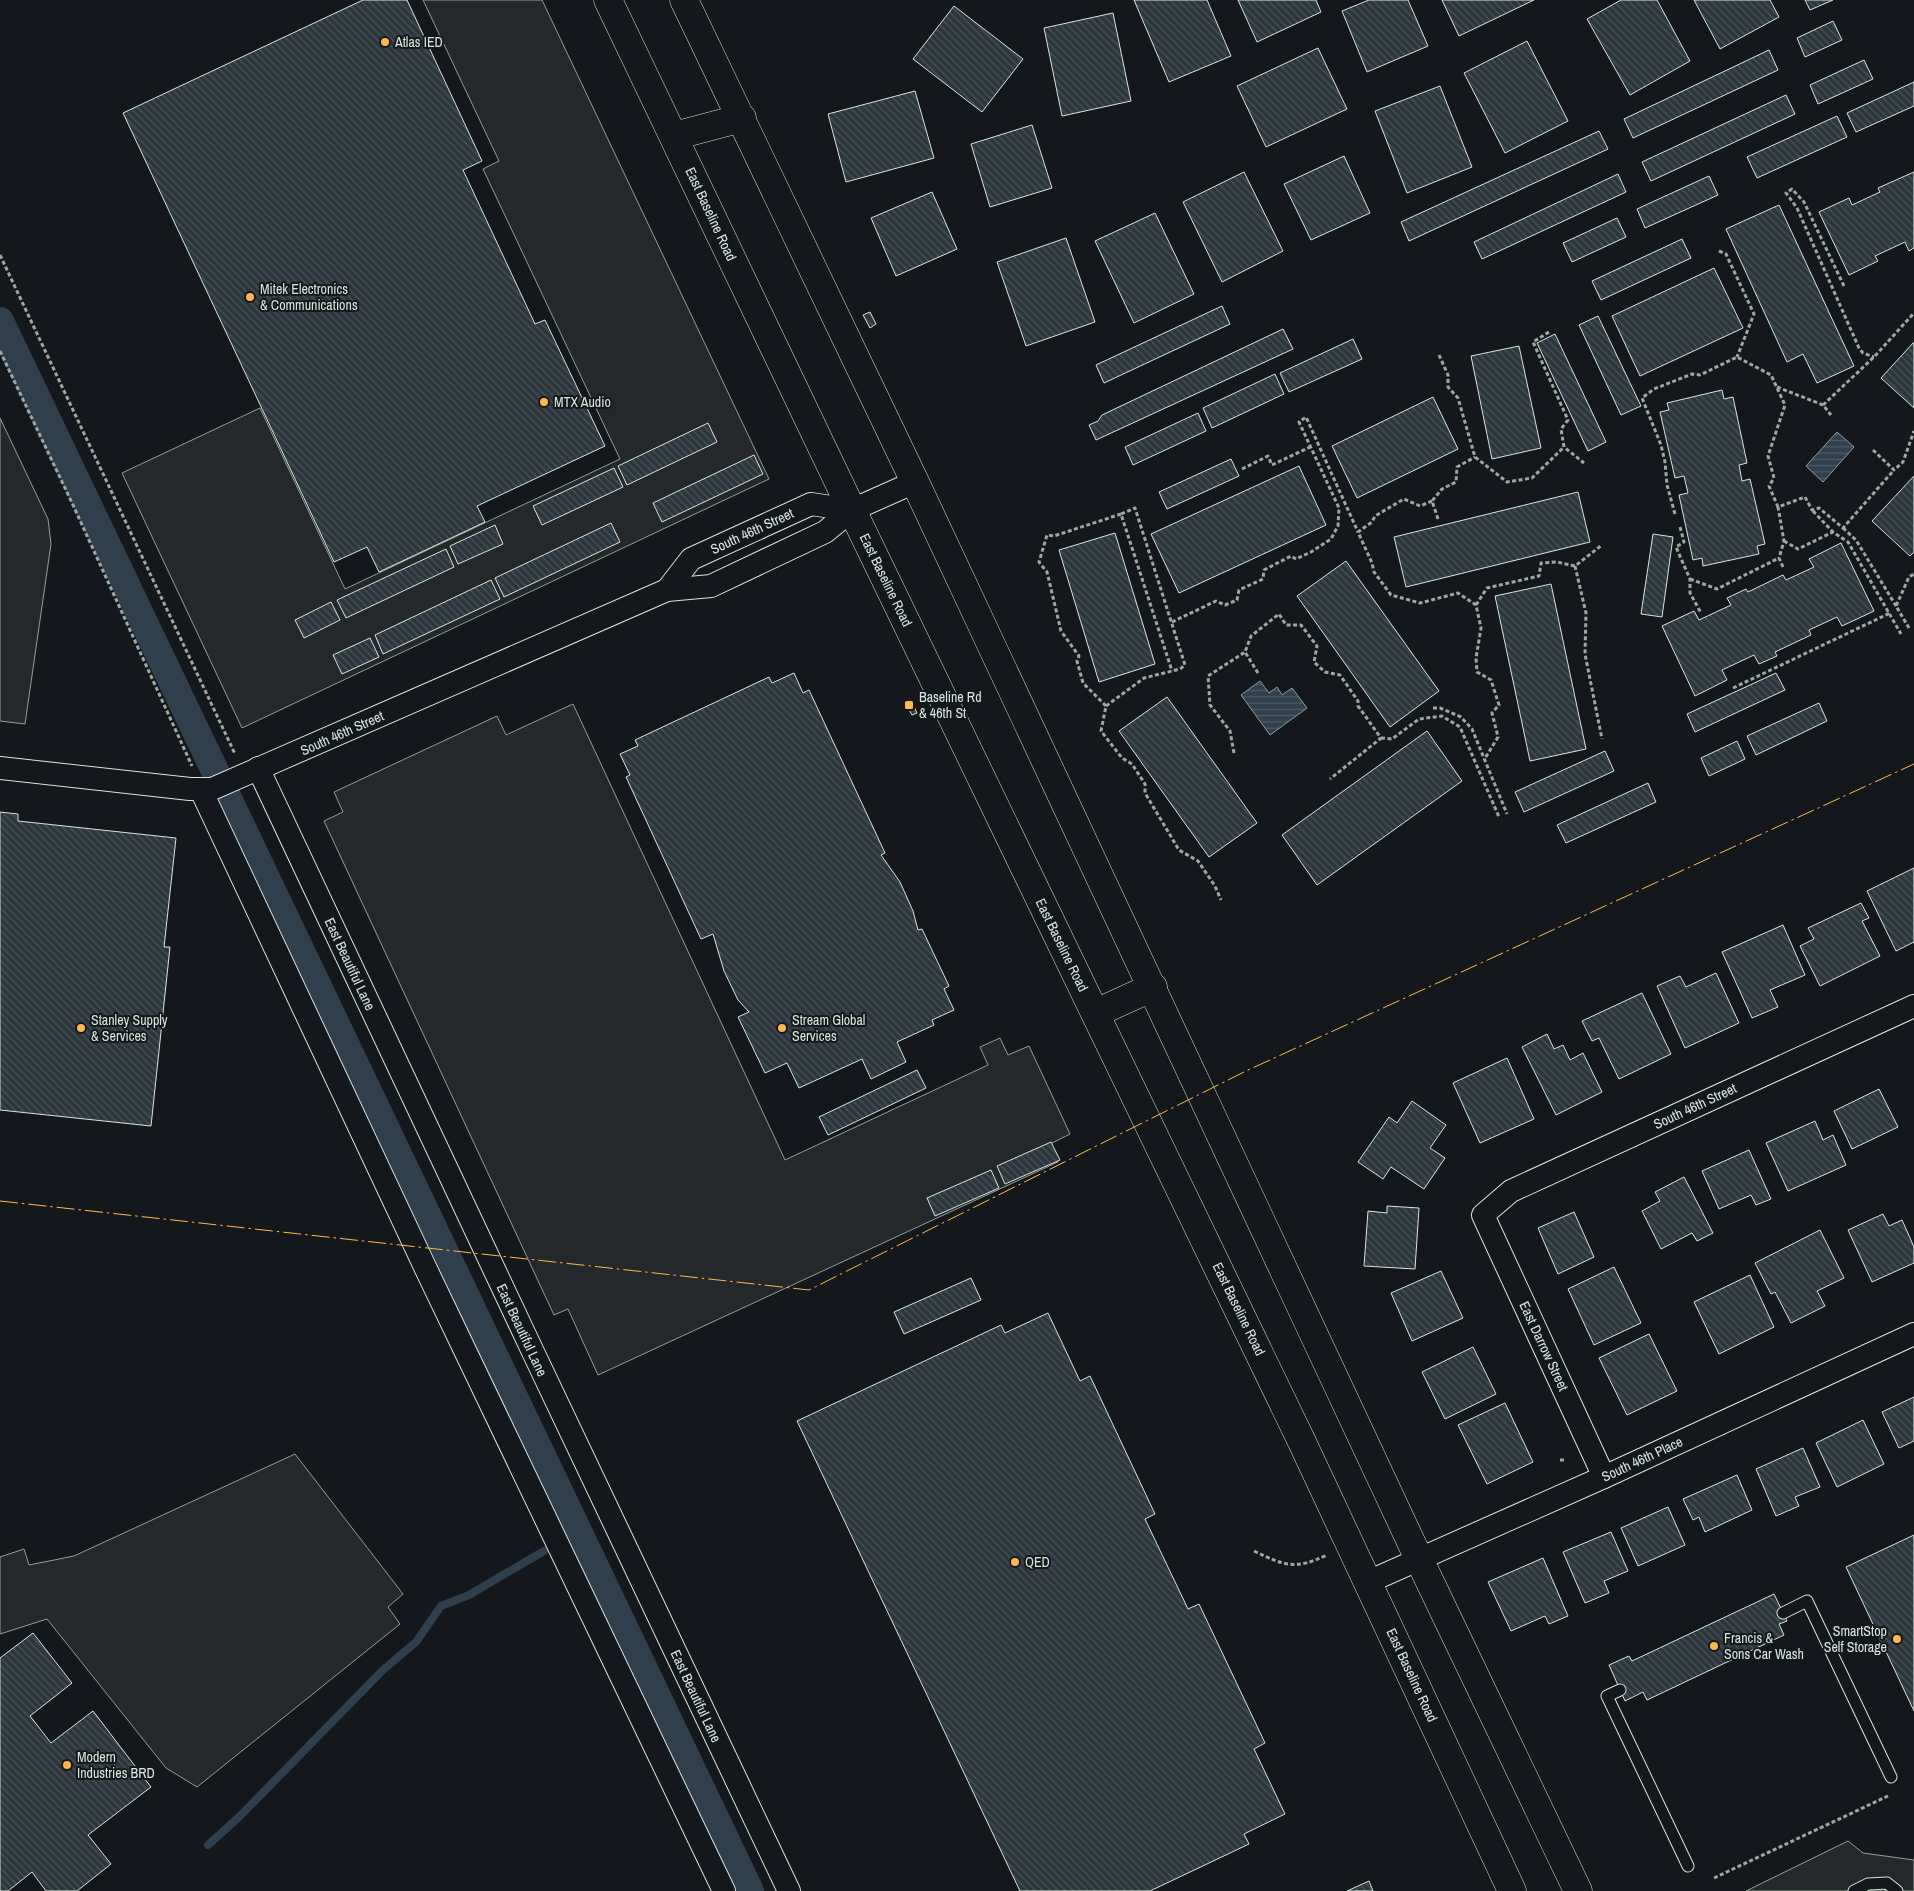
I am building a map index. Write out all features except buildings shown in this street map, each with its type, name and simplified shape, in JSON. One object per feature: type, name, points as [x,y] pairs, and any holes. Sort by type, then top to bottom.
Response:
[{"type":"main road","name":"East Baseline Road","points":[[608,0],[1368,1582],[1512,1891]]},
{"type":"main road","points":[[684,0],[915,482],[1153,987],[1419,1559],[1578,1891]]},
{"type":"main road","points":[[674,136],[742,118]]},
{"type":"main road","points":[[1096,1014],[1153,987]]},
{"type":"street","name":"South 46th Street","points":[[0,768],[206,789],[283,760],[667,590],[711,586],[825,532],[852,510],[915,482]]},
{"type":"street","name":"South 46th Street","points":[[667,590],[691,559],[811,504],[852,510]]},
{"type":"street","name":"East Beautiful Lane","points":[[247,774],[538,1363],[789,1891]]},
{"type":"street","points":[[206,789],[417,1249],[724,1891]]},
{"type":"street","name":"South 46th Street","points":[[1483,1216],[1511,1191],[1914,1006]]},
{"type":"street","name":"East Darrow Street","points":[[1483,1216],[1604,1477]]},
{"type":"street","name":"South 46th Place","points":[[1368,1582],[1604,1477],[1914,1334]]},
{"type":"lane","points":[[1783,1613],[1808,1601],[1891,1777]]},
{"type":"lane","points":[[1620,1690],[1608,1696],[1688,1866]]},
{"type":"lane","points":[[1854,1891],[1868,1884],[1887,1883],[1897,1891]]},
{"type":"path","points":[[1844,286],[1804,202],[1792,189],[1786,193],[1797,208],[1859,348],[1863,353],[1874,357]]},
{"type":"path","points":[[1675,514],[1666,485],[1666,462],[1642,398],[1654,390],[1692,374],[1700,375],[1737,357],[1754,314],[1726,254],[1719,251]]},
{"type":"path","points":[[0,255],[228,742],[247,774]]},
{"type":"path","points":[[1823,405],[1874,357],[1914,313]]},
{"type":"path","points":[[1549,332],[1533,342],[1568,420],[1560,429],[1564,447],[1584,463]]},
{"type":"path","points":[[0,351],[189,757],[206,789]]},
{"type":"path","points":[[1439,355],[1448,374],[1448,387],[1458,398],[1475,457],[1507,482],[1532,478],[1564,447]]},
{"type":"path","points":[[1737,357],[1771,375],[1785,405],[1768,456],[1774,478],[1769,486],[1778,507],[1784,541],[1779,558],[1783,567]]},
{"type":"path","points":[[1777,386],[1823,405],[1831,416]]},
{"type":"path","points":[[1172,622],[1216,601],[1226,605],[1237,600],[1239,590],[1263,579],[1264,570],[1291,556],[1296,559],[1331,539],[1338,526],[1339,508],[1299,422],[1306,417],[1372,563],[1374,572],[1391,595],[1420,603],[1458,593],[1476,605],[1481,628],[1476,658],[1477,672],[1491,680],[1499,705],[1492,713],[1498,737],[1484,760]]},
{"type":"path","points":[[1843,528],[1903,462],[1914,431]]},
{"type":"path","points":[[1242,469],[1268,456],[1272,465],[1310,447]]},
{"type":"path","points":[[1873,450],[1894,470]]},
{"type":"path","points":[[1358,532],[1372,522],[1375,516],[1404,499],[1420,506],[1432,500],[1442,489],[1456,482],[1457,467],[1475,457]]},
{"type":"path","points":[[1778,507],[1805,497],[1812,510],[1833,532],[1848,542],[1901,634]]},
{"type":"path","points":[[1432,500],[1438,520]]},
{"type":"path","points":[[1106,706],[1083,683],[1076,661],[1079,656],[1061,631],[1047,572],[1039,562],[1047,535],[1054,536],[1135,508],[1186,662],[1183,668],[1144,678],[1106,706],[1101,731],[1122,758],[1132,764],[1145,784],[1145,794],[1179,850],[1198,861],[1215,886],[1221,900]]},
{"type":"path","points":[[1812,510],[1820,508],[1856,540],[1909,628]]},
{"type":"path","points":[[1121,514],[1172,671]]},
{"type":"path","points":[[1680,527],[1684,542],[1676,547],[1690,580],[1690,593],[1701,613]]},
{"type":"path","points":[[1784,541],[1798,549],[1833,532]]},
{"type":"path","points":[[1575,566],[1602,544]]},
{"type":"path","points":[[1690,580],[1717,589],[1779,558]]},
{"type":"path","points":[[1476,605],[1487,588],[1539,576],[1541,564],[1557,562],[1575,566]]},
{"type":"path","points":[[1575,566],[1586,613],[1585,654],[1602,739]]},
{"type":"path","points":[[1896,606],[1909,577],[1914,574]]},
{"type":"path","points":[[1733,688],[1890,613]]},
{"type":"path","points":[[1234,753],[1230,731],[1210,705],[1208,676],[1245,652],[1251,636],[1279,614],[1286,624],[1301,626],[1317,646],[1314,662],[1325,672],[1340,675],[1358,701],[1358,706],[1381,738]]},
{"type":"path","points":[[1245,652],[1258,673]]},
{"type":"path","points":[[1433,708],[1440,708],[1461,718],[1472,729],[1507,814]]},
{"type":"path","points":[[1330,779],[1381,738],[1392,739],[1419,719],[1442,716],[1460,727],[1499,817]]},
{"type":"path","points":[[1254,1551],[1278,1563],[1294,1565],[1311,1563],[1328,1555]]},
{"type":"path","points":[[1714,1878],[1894,1794]]},
{"type":"shaded area","points":[[423,0],[542,0],[769,479],[242,728],[122,473],[260,408],[345,589],[620,459],[483,169],[499,161]]},
{"type":"shaded area","points":[[0,418],[48,519],[51,544],[25,724],[0,721]]},
{"type":"shaded area","points":[[573,704],[785,1160],[988,1065],[980,1047],[1000,1038],[1008,1055],[1029,1046],[1070,1134],[1050,1144],[1058,1162],[598,1375],[568,1309],[554,1315],[324,821],[343,812],[334,792],[497,716],[506,735]]},
{"type":"shaded area","points":[[295,1454],[403,1594],[388,1607],[400,1624],[197,1787],[166,1768],[47,1619],[0,1634],[0,1557],[24,1549],[29,1565],[74,1556]]},
{"type":"shaded area","points":[[1848,1841],[1863,1853],[1914,1860],[1914,1891],[1746,1891]]},
{"type":"water","points":[[1837,432],[1854,447],[1823,482],[1806,466]]},
{"type":"water","points":[[1260,681],[1269,693],[1277,687],[1282,695],[1292,688],[1307,708],[1270,735],[1241,695]]},
{"type":"waterway","points":[[0,321],[750,1891]]},
{"type":"waterway","points":[[208,1845],[239,1817],[383,1670],[416,1642],[441,1606],[469,1595],[544,1551]]},
{"type":"power","points":[[0,1201],[809,1290],[1246,1071],[1914,764]]},
{"type":"place","name":"Atlas IED","points":[[385,42]]},
{"type":"place","name":"Mitek Electronics & Communications","points":[[250,297]]},
{"type":"place","name":"MTX Audio","points":[[544,402]]},
{"type":"place","name":"Baseline Rd & 46th St","points":[[909,705]]},
{"type":"place","name":"Stanley Supply & Services","points":[[81,1028]]},
{"type":"place","name":"Stream Global Services","points":[[782,1028]]},
{"type":"place","name":"QED","points":[[1015,1562]]},
{"type":"place","name":"SmartStop Self Storage","points":[[1897,1639]]},
{"type":"place","name":"Francis & Sons Car Wash","points":[[1714,1646]]},
{"type":"place","name":"Modern Industries BRD","points":[[67,1765]]}]
